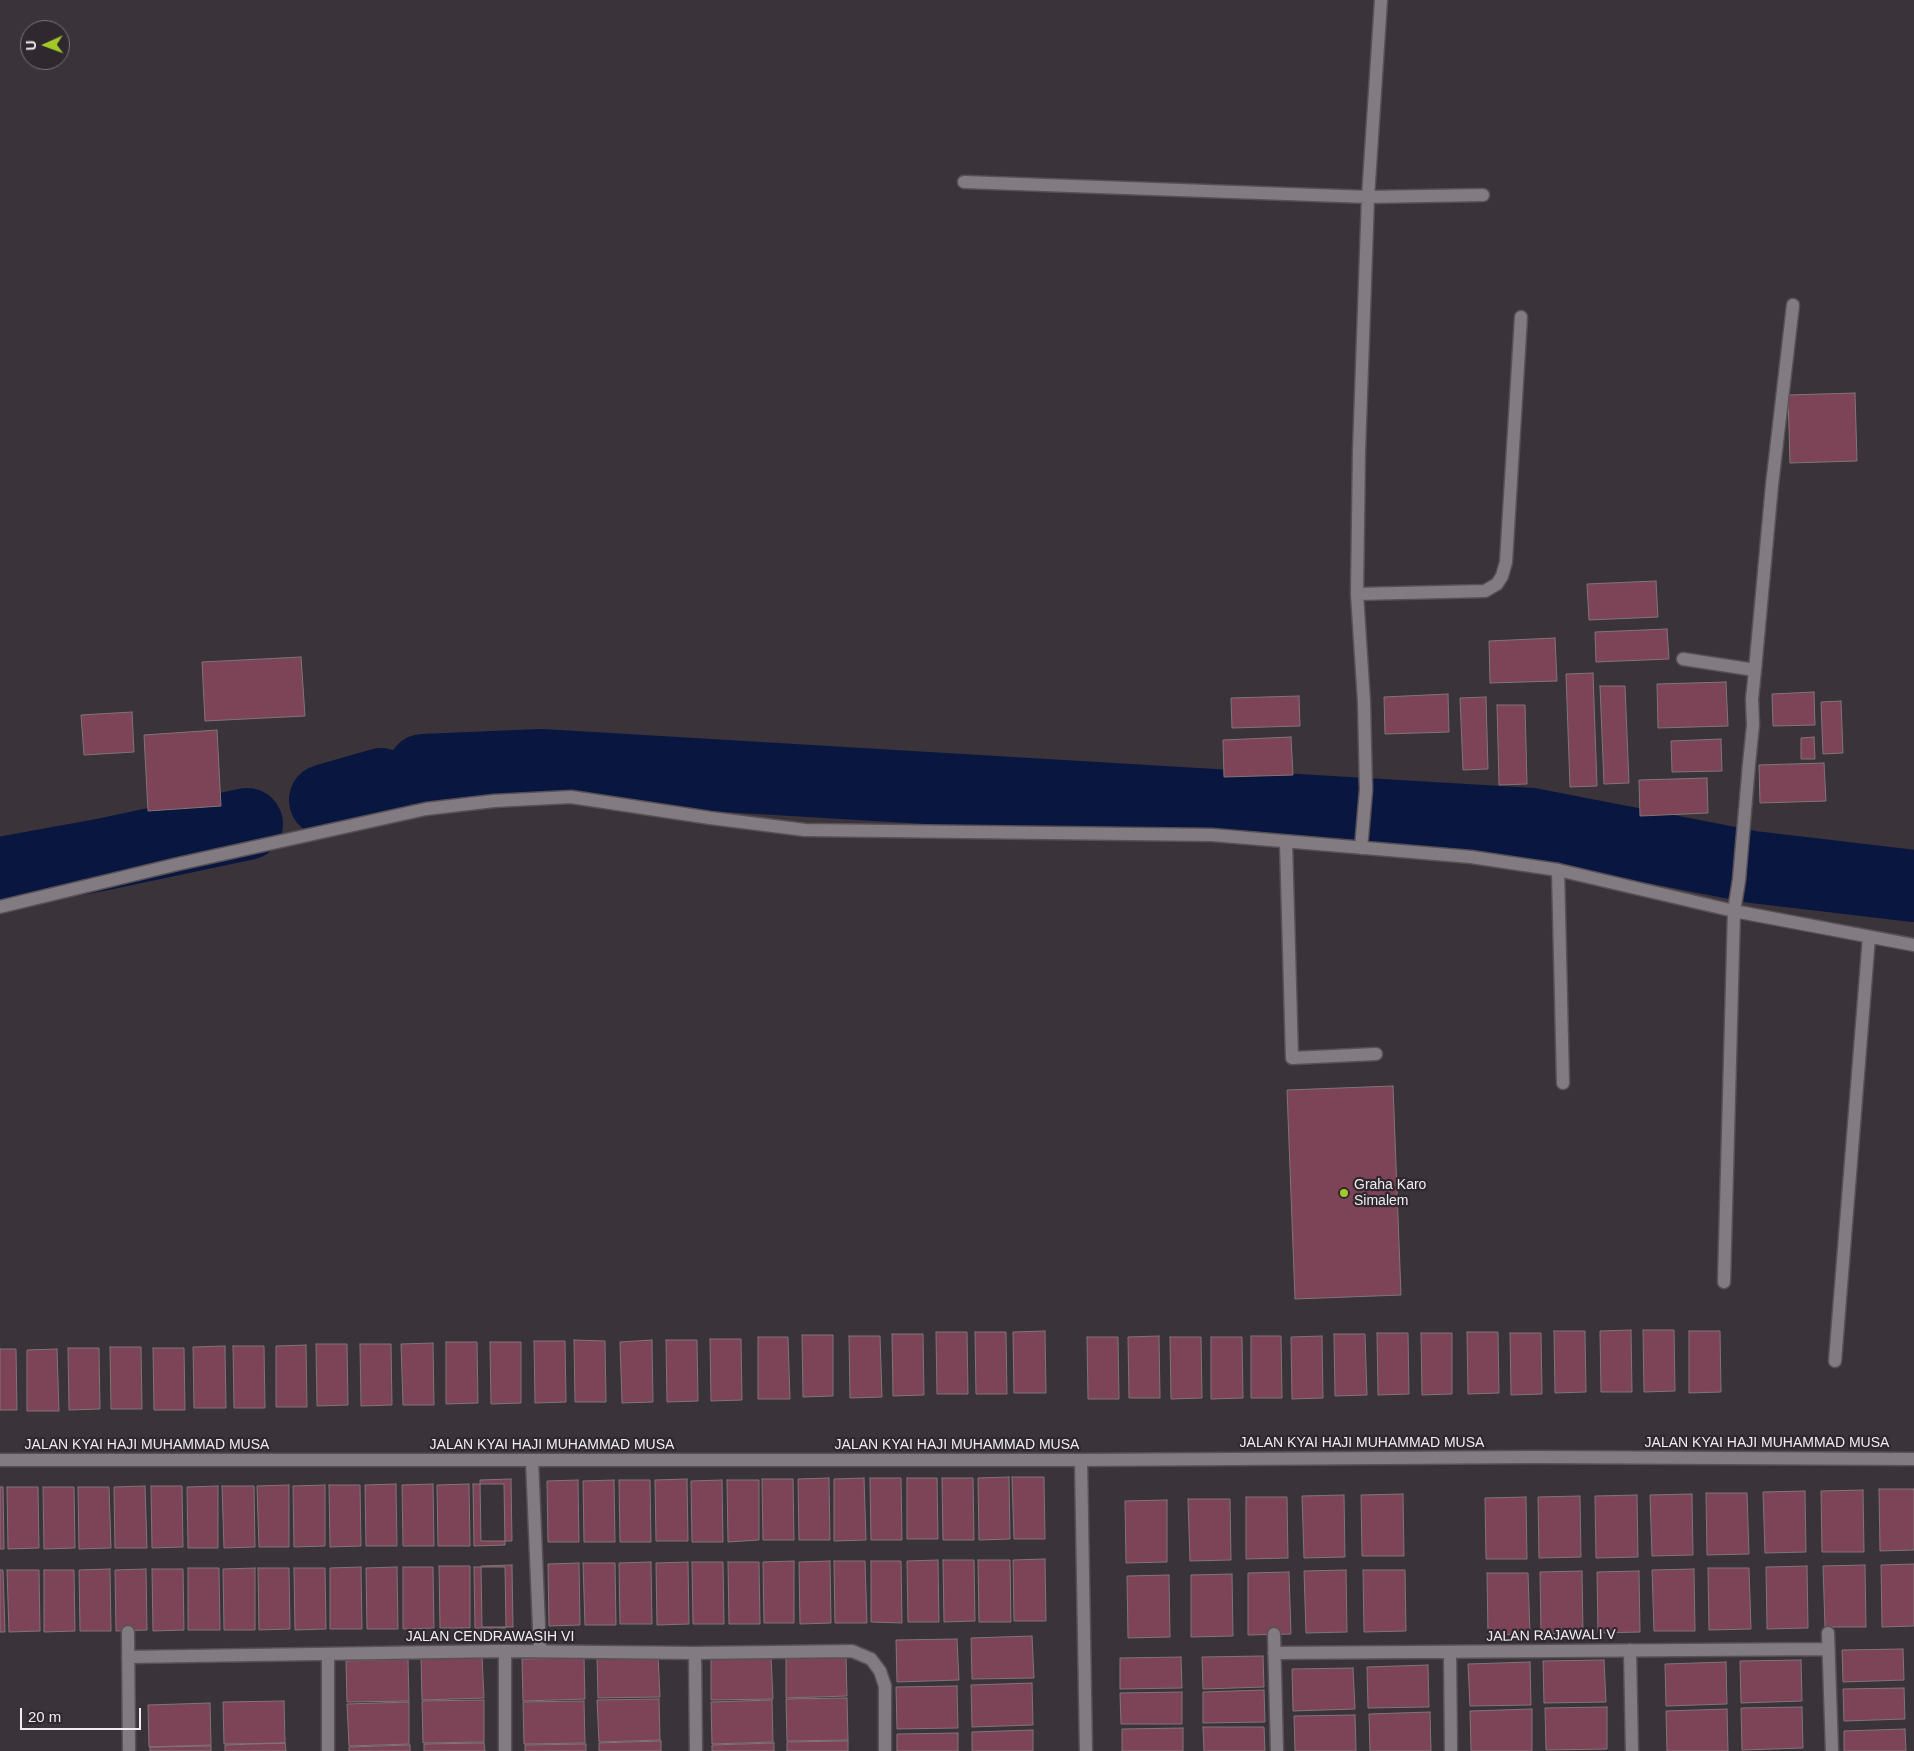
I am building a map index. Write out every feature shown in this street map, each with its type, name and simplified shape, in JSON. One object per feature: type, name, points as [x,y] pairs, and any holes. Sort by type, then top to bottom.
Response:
[{"type":"street","points":[[1361,848],[1366,790],[1364,702],[1357,594],[1359,452],[1368,197],[1381,0]]},
{"type":"street","points":[[964,182],[1368,197],[1483,195]]},
{"type":"street","points":[[1724,1282],[1734,911],[1772,485],[1794,305]]},
{"type":"street","points":[[1357,594],[1485,591],[1497,584],[1502,576],[1506,562],[1521,317]]},
{"type":"street","points":[[1683,659],[1755,670]]},
{"type":"street","points":[[0,907],[178,864],[426,809],[504,800],[571,798],[805,830],[1212,835],[1471,857],[1558,870],[1734,911],[1914,946]]},
{"type":"street","points":[[1286,842],[1292,1058],[1376,1054]]},
{"type":"street","points":[[1558,870],[1563,1083]]},
{"type":"street","points":[[1835,1362],[1869,936]]},
{"type":"street","name":"JALAN KYAI HAJI MUHAMMAD MUSA","points":[[0,1460],[1082,1460],[1534,1457],[1914,1459]]},
{"type":"street","points":[[532,1460],[540,1651]]},
{"type":"street","points":[[1082,1460],[1086,1751]]},
{"type":"street","points":[[128,1632],[129,1751]]},
{"type":"street","points":[[1828,1632],[1832,1751]]},
{"type":"street","points":[[1274,1634],[1277,1751]]},
{"type":"street","name":"JALAN RAJAWALI V","points":[[1274,1653],[1828,1649]]},
{"type":"street","points":[[1630,1650],[1632,1751]]},
{"type":"street","points":[[505,1651],[505,1751]]},
{"type":"street","name":"JALAN CENDRAWASIH VI","points":[[128,1657],[505,1651],[695,1653],[852,1651],[871,1659],[880,1671],[885,1686],[885,1751]]},
{"type":"street","points":[[1450,1652],[1451,1751]]},
{"type":"street","points":[[695,1653],[696,1751]]},
{"type":"street","points":[[328,1654],[328,1751]]},
{"type":"building","points":[[1855,393],[1857,461],[1790,463],[1788,395]]},
{"type":"building","points":[[1656,581],[1658,617],[1589,620],[1587,584]]},
{"type":"building","points":[[1667,629],[1669,659],[1596,662],[1595,632]]},
{"type":"building","points":[[1555,638],[1557,681],[1490,683],[1489,641]]},
{"type":"building","points":[[301,657],[305,716],[205,721],[202,662]]},
{"type":"building","points":[[1593,673],[1597,786],[1570,787],[1566,674]]},
{"type":"building","points":[[1726,682],[1728,726],[1658,728],[1657,684]]},
{"type":"building","points":[[1600,686],[1625,686],[1629,783],[1604,784]]},
{"type":"building","points":[[1814,692],[1815,725],[1773,726],[1772,694]]},
{"type":"building","points":[[1448,694],[1449,732],[1385,734],[1384,697]]},
{"type":"building","points":[[1299,696],[1300,726],[1232,728],[1231,698]]},
{"type":"building","points":[[1486,697],[1488,769],[1463,770],[1460,698]]},
{"type":"building","points":[[1841,701],[1843,753],[1823,754],[1821,702]]},
{"type":"building","points":[[1497,705],[1525,705],[1527,784],[1499,785]]},
{"type":"building","points":[[132,712],[134,752],[84,755],[81,715]]},
{"type":"building","points":[[217,730],[221,806],[148,811],[144,735]]},
{"type":"building","points":[[1291,737],[1293,775],[1224,777],[1223,740]]},
{"type":"building","points":[[1814,737],[1815,759],[1801,759],[1801,738]]},
{"type":"building","points":[[1721,739],[1722,771],[1672,772],[1671,741]]},
{"type":"building","points":[[1824,763],[1826,801],[1760,803],[1759,765]]},
{"type":"building","points":[[1707,778],[1708,813],[1640,816],[1639,780]]},
{"type":"building","name":"Graha Karo Simalem","points":[[1393,1086],[1401,1295],[1295,1299],[1287,1090]]},
{"type":"building","points":[[1631,1330],[1632,1392],[1601,1392],[1600,1331]]},
{"type":"building","points":[[1643,1330],[1674,1330],[1675,1391],[1644,1392]]},
{"type":"building","points":[[1045,1331],[1046,1393],[1014,1393],[1013,1332]]},
{"type":"building","points":[[1554,1331],[1585,1331],[1586,1392],[1555,1393]]},
{"type":"building","points":[[1689,1331],[1720,1331],[1721,1392],[1689,1393]]},
{"type":"building","points":[[936,1332],[967,1332],[968,1394],[937,1394]]},
{"type":"building","points":[[975,1332],[1006,1332],[1007,1394],[976,1394]]},
{"type":"building","points":[[1467,1332],[1498,1332],[1499,1393],[1468,1394]]},
{"type":"building","points":[[1377,1333],[1408,1333],[1409,1394],[1378,1395]]},
{"type":"building","points":[[1421,1333],[1452,1333],[1452,1394],[1422,1395]]},
{"type":"building","points":[[1510,1333],[1541,1333],[1542,1394],[1511,1395]]},
{"type":"building","points":[[892,1334],[923,1334],[924,1395],[893,1396]]},
{"type":"building","points":[[1334,1334],[1365,1334],[1367,1395],[1335,1396]]},
{"type":"building","points":[[802,1335],[833,1335],[833,1396],[803,1397]]},
{"type":"building","points":[[849,1336],[880,1336],[882,1397],[850,1398]]},
{"type":"building","points":[[1159,1336],[1160,1398],[1129,1398],[1128,1337]]},
{"type":"building","points":[[1251,1336],[1281,1336],[1282,1398],[1251,1398]]},
{"type":"building","points":[[1322,1336],[1323,1398],[1292,1399],[1291,1337]]},
{"type":"building","points":[[758,1337],[788,1337],[790,1399],[758,1399]]},
{"type":"building","points":[[1087,1337],[1118,1337],[1119,1399],[1088,1399]]},
{"type":"building","points":[[1170,1337],[1201,1337],[1202,1398],[1171,1399]]},
{"type":"building","points":[[1211,1337],[1242,1337],[1243,1398],[1211,1399]]},
{"type":"building","points":[[710,1339],[741,1339],[742,1400],[711,1401]]},
{"type":"building","points":[[574,1340],[605,1341],[606,1402],[575,1402]]},
{"type":"building","points":[[652,1340],[653,1402],[622,1403],[620,1342]]},
{"type":"building","points":[[666,1340],[697,1340],[698,1401],[667,1402]]},
{"type":"building","points":[[534,1341],[565,1341],[566,1402],[535,1403]]},
{"type":"building","points":[[446,1342],[477,1342],[478,1403],[446,1404]]},
{"type":"building","points":[[490,1342],[521,1342],[521,1403],[491,1404]]},
{"type":"building","points":[[433,1343],[434,1405],[403,1405],[401,1344]]},
{"type":"building","points":[[316,1344],[347,1344],[348,1405],[317,1406]]},
{"type":"building","points":[[360,1344],[391,1344],[392,1405],[361,1406]]},
{"type":"building","points":[[306,1345],[307,1407],[276,1407],[276,1346]]},
{"type":"building","points":[[225,1346],[226,1408],[194,1408],[193,1347]]},
{"type":"building","points":[[233,1346],[264,1346],[265,1408],[234,1408]]},
{"type":"building","points":[[110,1347],[141,1347],[142,1409],[111,1409]]},
{"type":"building","points":[[68,1348],[99,1348],[100,1409],[69,1410]]},
{"type":"building","points":[[153,1348],[184,1348],[185,1410],[154,1410]]},
{"type":"building","points":[[0,1349],[16,1349],[17,1410],[0,1410]]},
{"type":"building","points":[[57,1349],[59,1411],[27,1411],[27,1350]]},
{"type":"building","points":[[1009,1477],[1010,1539],[979,1540],[978,1478]]},
{"type":"building","points":[[1012,1477],[1044,1477],[1045,1539],[1014,1539]]},
{"type":"building","points":[[829,1478],[830,1540],[799,1540],[798,1479]]},
{"type":"building","points":[[864,1478],[866,1540],[834,1541],[834,1479]]},
{"type":"building","points":[[870,1478],[901,1478],[902,1540],[871,1540]]},
{"type":"building","points":[[907,1478],[937,1478],[938,1539],[907,1539]]},
{"type":"building","points":[[942,1478],[973,1478],[974,1540],[943,1540]]},
{"type":"building","points":[[511,1479],[512,1541],[481,1541],[480,1480]]},
{"type":"building","points":[[687,1479],[688,1541],[656,1541],[655,1480]]},
{"type":"building","points":[[762,1479],[793,1479],[794,1540],[763,1540]]},
{"type":"building","points":[[578,1480],[579,1542],[548,1542],[547,1481]]},
{"type":"building","points":[[614,1480],[615,1542],[584,1542],[583,1481]]},
{"type":"building","points":[[619,1480],[650,1480],[651,1542],[620,1542]]},
{"type":"building","points":[[722,1480],[723,1542],[692,1542],[691,1481]]},
{"type":"building","points":[[727,1480],[759,1480],[759,1540],[728,1542]]},
{"type":"building","points":[[396,1484],[397,1546],[366,1546],[365,1485]]},
{"type":"building","points":[[433,1484],[434,1546],[403,1546],[402,1485]]},
{"type":"building","points":[[469,1484],[470,1546],[438,1546],[437,1485]]},
{"type":"building","points":[[473,1484],[504,1484],[505,1545],[474,1546]]},
{"type":"building","points":[[289,1485],[289,1547],[259,1547],[257,1486]]},
{"type":"building","points":[[325,1485],[325,1546],[294,1547],[293,1486]]},
{"type":"building","points":[[329,1485],[360,1485],[361,1546],[330,1547]]},
{"type":"building","points":[[145,1486],[147,1548],[115,1548],[114,1487]]},
{"type":"building","points":[[151,1486],[182,1486],[183,1547],[152,1548]]},
{"type":"building","points":[[218,1486],[218,1548],[188,1548],[187,1487]]},
{"type":"building","points":[[222,1486],[254,1486],[255,1547],[224,1548]]},
{"type":"building","points":[[0,1487],[3,1487],[4,1549],[0,1549]]},
{"type":"building","points":[[7,1487],[38,1487],[39,1548],[8,1549]]},
{"type":"building","points":[[43,1487],[74,1487],[75,1548],[44,1549]]},
{"type":"building","points":[[78,1487],[109,1487],[111,1548],[79,1549]]},
{"type":"building","points":[[1879,1489],[1914,1489],[1914,1550],[1880,1551]]},
{"type":"building","points":[[1863,1490],[1864,1552],[1822,1552],[1821,1491]]},
{"type":"building","points":[[1805,1491],[1806,1552],[1765,1553],[1763,1492]]},
{"type":"building","points":[[1706,1493],[1747,1493],[1749,1554],[1707,1555]]},
{"type":"building","points":[[1403,1494],[1404,1556],[1362,1556],[1361,1495]]},
{"type":"building","points":[[1692,1494],[1693,1555],[1652,1556],[1650,1495]]},
{"type":"building","points":[[1344,1495],[1345,1557],[1304,1558],[1302,1496]]},
{"type":"building","points":[[1637,1495],[1638,1557],[1596,1558],[1595,1496]]},
{"type":"building","points":[[1580,1496],[1581,1557],[1539,1558],[1538,1497]]},
{"type":"building","points":[[1246,1497],[1287,1497],[1288,1558],[1246,1559]]},
{"type":"building","points":[[1526,1497],[1527,1559],[1486,1559],[1485,1498]]},
{"type":"building","points":[[1188,1499],[1230,1499],[1231,1560],[1190,1561]]},
{"type":"building","points":[[1167,1500],[1167,1562],[1126,1563],[1125,1501]]},
{"type":"building","points":[[1045,1559],[1046,1621],[1014,1621],[1013,1560]]},
{"type":"building","points":[[938,1560],[939,1622],[908,1622],[907,1561]]},
{"type":"building","points":[[943,1560],[974,1560],[975,1621],[944,1622]]},
{"type":"building","points":[[978,1560],[1010,1560],[1011,1622],[979,1622]]},
{"type":"building","points":[[794,1561],[794,1623],[764,1623],[763,1562]]},
{"type":"building","points":[[830,1561],[831,1623],[800,1624],[799,1562]]},
{"type":"building","points":[[834,1561],[865,1561],[867,1623],[835,1623]]},
{"type":"building","points":[[871,1561],[901,1561],[902,1623],[871,1622]]},
{"type":"building","points":[[651,1562],[652,1624],[620,1624],[619,1563]]},
{"type":"building","points":[[688,1562],[689,1624],[657,1625],[656,1563]]},
{"type":"building","points":[[692,1562],[723,1562],[724,1624],[693,1624]]},
{"type":"building","points":[[728,1562],[759,1562],[760,1624],[729,1624]]},
{"type":"building","points":[[579,1563],[580,1625],[549,1626],[548,1564]]},
{"type":"building","points":[[583,1563],[615,1563],[616,1625],[585,1625]]},
{"type":"building","points":[[1914,1564],[1914,1626],[1882,1627],[1881,1565]]},
{"type":"building","points":[[512,1565],[513,1627],[482,1627],[481,1566]]},
{"type":"building","points":[[1865,1565],[1866,1627],[1825,1627],[1823,1566]]},
{"type":"building","points":[[439,1566],[470,1566],[470,1628],[440,1628]]},
{"type":"building","points":[[1807,1566],[1808,1628],[1767,1629],[1766,1567]]},
{"type":"building","points":[[361,1567],[362,1629],[330,1629],[330,1568]]},
{"type":"building","points":[[397,1567],[398,1629],[367,1629],[366,1568]]},
{"type":"building","points":[[403,1567],[433,1567],[434,1628],[403,1629]]},
{"type":"building","points":[[474,1567],[505,1567],[506,1628],[475,1628]]},
{"type":"building","points":[[188,1568],[219,1568],[220,1630],[188,1630]]},
{"type":"building","points":[[255,1568],[255,1630],[224,1630],[223,1569]]},
{"type":"building","points":[[258,1568],[289,1568],[290,1629],[259,1630]]},
{"type":"building","points":[[294,1568],[325,1568],[326,1629],[295,1630]]},
{"type":"building","points":[[1708,1568],[1749,1568],[1751,1629],[1709,1630]]},
{"type":"building","points":[[110,1569],[111,1631],[80,1631],[79,1570]]},
{"type":"building","points":[[146,1569],[147,1630],[116,1631],[115,1570]]},
{"type":"building","points":[[152,1569],[183,1569],[184,1630],[153,1631]]},
{"type":"building","points":[[1694,1569],[1695,1631],[1654,1631],[1652,1570]]},
{"type":"building","points":[[0,1570],[3,1570],[5,1632],[0,1632]]},
{"type":"building","points":[[7,1570],[39,1570],[40,1631],[9,1632]]},
{"type":"building","points":[[44,1570],[74,1570],[75,1631],[44,1632]]},
{"type":"building","points":[[1346,1570],[1347,1632],[1306,1633],[1304,1571]]},
{"type":"building","points":[[1363,1570],[1405,1570],[1406,1631],[1364,1632]]},
{"type":"building","points":[[1582,1571],[1583,1633],[1541,1634],[1540,1572]]},
{"type":"building","points":[[1639,1571],[1640,1632],[1598,1633],[1597,1572]]},
{"type":"building","points":[[1289,1572],[1291,1634],[1248,1635],[1248,1573]]},
{"type":"building","points":[[1487,1573],[1528,1573],[1530,1634],[1488,1635]]},
{"type":"building","points":[[1232,1574],[1233,1636],[1191,1637],[1191,1575]]},
{"type":"building","points":[[1169,1575],[1170,1637],[1128,1638],[1127,1576]]},
{"type":"building","points":[[1032,1636],[1034,1678],[972,1679],[971,1638]]},
{"type":"building","points":[[957,1639],[959,1680],[897,1682],[896,1640]]},
{"type":"building","points":[[1903,1649],[1904,1680],[1843,1682],[1842,1650]]},
{"type":"building","points":[[658,1655],[660,1697],[598,1698],[597,1657]]},
{"type":"building","points":[[846,1655],[847,1696],[786,1698],[786,1656]]},
{"type":"building","points":[[1263,1656],[1264,1687],[1203,1689],[1202,1657]]},
{"type":"building","points":[[482,1657],[484,1698],[422,1700],[421,1658]]},
{"type":"building","points":[[771,1657],[773,1699],[711,1700],[711,1658]]},
{"type":"building","points":[[1181,1657],[1182,1688],[1120,1689],[1120,1658]]},
{"type":"building","points":[[584,1658],[585,1699],[523,1701],[522,1659]]},
{"type":"building","points":[[408,1659],[409,1701],[347,1702],[346,1661]]},
{"type":"building","points":[[1604,1660],[1606,1702],[1544,1703],[1543,1661]]},
{"type":"building","points":[[1801,1660],[1802,1701],[1741,1703],[1740,1661]]},
{"type":"building","points":[[1530,1662],[1531,1705],[1470,1706],[1468,1664]]},
{"type":"building","points":[[1726,1662],[1727,1704],[1666,1706],[1665,1664]]},
{"type":"building","points":[[1428,1665],[1429,1707],[1368,1708],[1367,1667]]},
{"type":"building","points":[[1353,1668],[1355,1709],[1293,1711],[1292,1669]]},
{"type":"building","points":[[1032,1683],[1033,1725],[972,1727],[971,1685]]},
{"type":"building","points":[[957,1686],[958,1728],[897,1729],[896,1687]]},
{"type":"building","points":[[1904,1688],[1905,1719],[1844,1721],[1843,1689]]},
{"type":"building","points":[[1264,1690],[1265,1722],[1203,1723],[1203,1692]]},
{"type":"building","points":[[1182,1692],[1182,1724],[1121,1724],[1120,1693]]},
{"type":"building","points":[[847,1698],[848,1740],[787,1741],[786,1699]]},
{"type":"building","points":[[659,1699],[660,1740],[599,1742],[597,1700]]},
{"type":"building","points":[[484,1700],[484,1742],[423,1743],[422,1701]]},
{"type":"building","points":[[772,1700],[773,1742],[712,1744],[711,1702]]},
{"type":"building","points":[[284,1701],[285,1743],[224,1744],[223,1702]]},
{"type":"building","points":[[584,1701],[585,1743],[524,1744],[523,1702]]},
{"type":"building","points":[[409,1702],[409,1744],[349,1746],[347,1704]]},
{"type":"building","points":[[210,1703],[211,1745],[149,1747],[148,1705]]},
{"type":"building","points":[[1607,1707],[1607,1749],[1546,1750],[1545,1708]]},
{"type":"building","points":[[1802,1707],[1803,1748],[1742,1750],[1741,1708]]},
{"type":"building","points":[[1532,1709],[1532,1751],[1471,1751],[1470,1711]]},
{"type":"building","points":[[1727,1709],[1728,1751],[1667,1751],[1666,1711]]},
{"type":"building","points":[[1430,1712],[1431,1751],[1370,1751],[1369,1714]]},
{"type":"building","points":[[1355,1715],[1356,1751],[1295,1751],[1294,1716]]},
{"type":"building","points":[[1203,1727],[1264,1727],[1265,1751],[1204,1751]]},
{"type":"building","points":[[1183,1728],[1183,1751],[1122,1751],[1122,1729]]},
{"type":"building","points":[[1905,1729],[1906,1751],[1844,1751],[1844,1731]]},
{"type":"building","points":[[1033,1730],[1033,1751],[972,1751],[972,1732]]},
{"type":"building","points":[[958,1733],[958,1751],[897,1751],[897,1734]]},
{"type":"building","points":[[661,1741],[661,1751],[599,1751],[599,1743]]},
{"type":"building","points":[[848,1741],[848,1751],[787,1751],[787,1742]]},
{"type":"building","points":[[285,1743],[286,1751],[225,1751],[225,1745]]},
{"type":"building","points":[[484,1743],[485,1751],[424,1751],[424,1744]]},
{"type":"building","points":[[774,1743],[774,1751],[712,1751],[712,1745]]},
{"type":"building","points":[[586,1744],[586,1751],[525,1751],[525,1745]]},
{"type":"building","points":[[410,1745],[410,1751],[349,1751],[349,1747]]},
{"type":"building","points":[[211,1746],[211,1751],[150,1751],[150,1747]]},
{"type":"waterway","points":[[423,770],[541,765],[1532,824],[1753,867],[1914,886]]},
{"type":"waterway","points":[[325,800],[381,784]]},
{"type":"waterway","points":[[0,873],[100,855],[247,824]]},
{"type":"place","name":"Graha Karo Simalem","points":[[1344,1193]]}]
